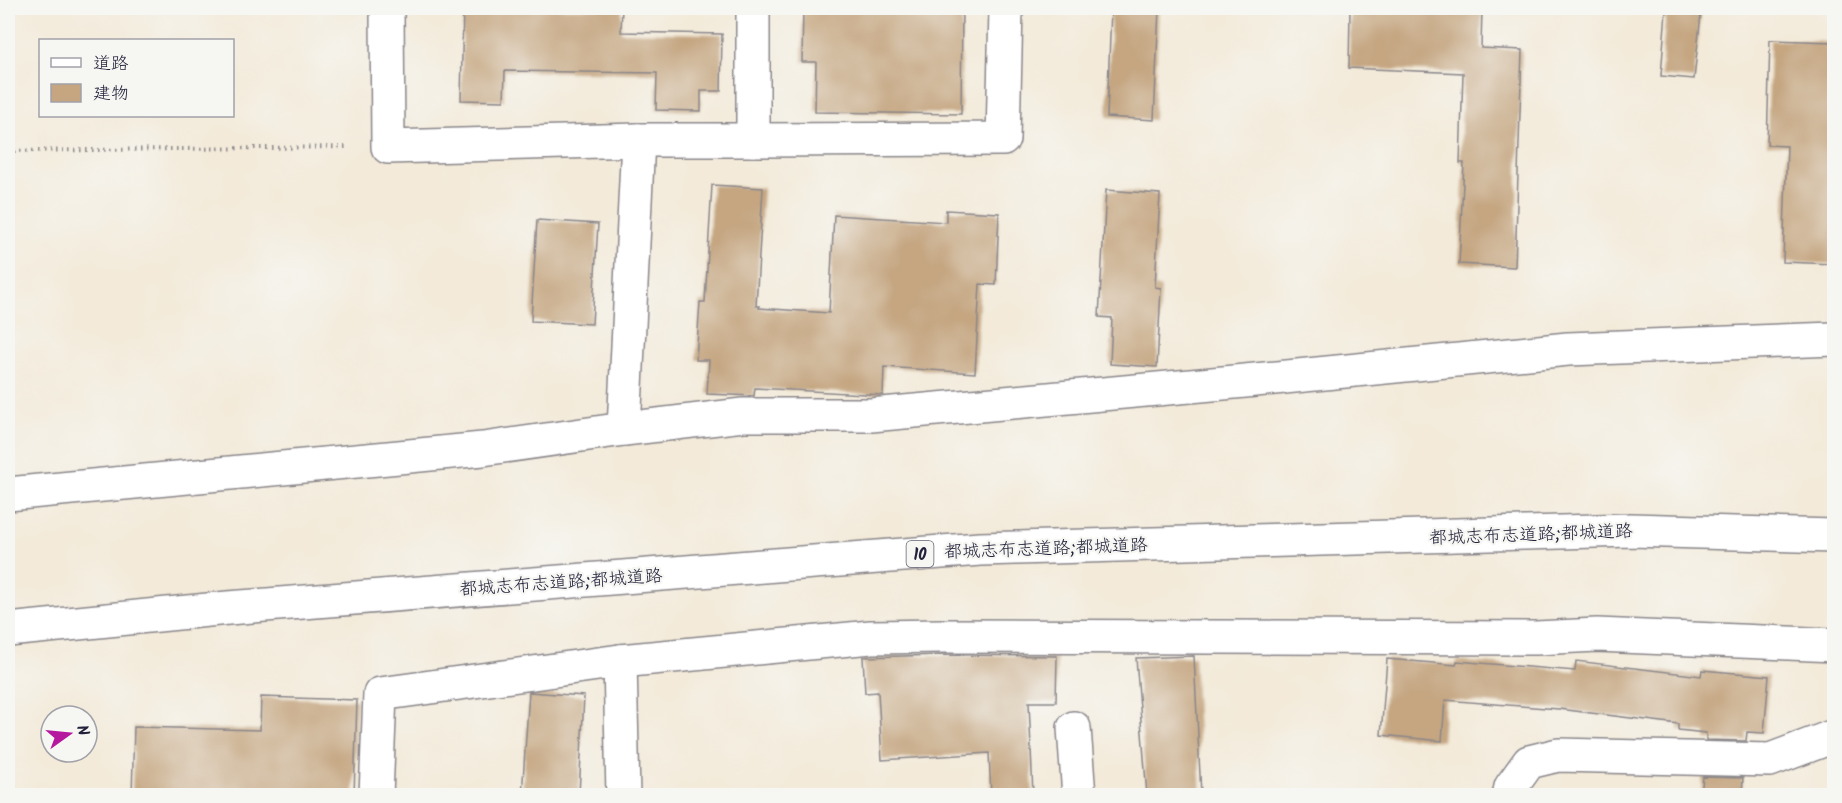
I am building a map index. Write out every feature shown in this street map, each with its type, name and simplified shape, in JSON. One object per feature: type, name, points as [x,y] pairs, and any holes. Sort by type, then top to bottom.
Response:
[{"type":"main road","points":[[387,8],[388,147],[638,140],[1003,139],[1006,8]]},
{"type":"main road","points":[[753,8],[753,140]]},
{"type":"main road","points":[[624,429],[638,140]]},
{"type":"main road","points":[[8,494],[483,449],[743,415],[871,415],[1568,349],[1834,339]]},
{"type":"main road","name":"都城志布志道路;都城道路","points":[[8,630],[228,608],[980,549],[1631,530],[1834,536]]},
{"type":"main road","points":[[376,795],[380,694],[620,661],[871,637],[944,636],[1536,638],[1597,635],[1834,645]]},
{"type":"main road","points":[[620,661],[623,795]]},
{"type":"main road","points":[[1074,728],[1079,795]]},
{"type":"main road","points":[[1509,795],[1511,787],[1529,762],[1558,755],[1770,760],[1834,736]]},
{"type":"path","points":[[8,151],[388,147]]},
{"type":"building","points":[[463,8],[622,8],[621,32],[722,34],[721,91],[701,91],[701,111],[656,110],[657,73],[505,71],[504,101],[461,100]]},
{"type":"building","points":[[803,8],[962,8],[961,114],[815,112],[816,62],[802,62]]},
{"type":"building","points":[[1111,8],[1159,8],[1154,120],[1107,117]]},
{"type":"building","points":[[1350,8],[1482,8],[1481,48],[1522,50],[1515,267],[1459,264],[1464,163],[1460,163],[1463,73],[1349,68]]},
{"type":"building","points":[[1666,11],[1701,14],[1694,79],[1661,76]]},
{"type":"building","points":[[1770,40],[1834,42],[1834,264],[1783,262],[1787,146],[1767,145]]},
{"type":"building","points":[[712,185],[763,188],[756,306],[760,306],[759,308],[829,313],[834,215],[946,222],[946,210],[999,213],[996,285],[980,284],[975,373],[884,367],[883,395],[755,388],[754,396],[707,394],[709,360],[696,360],[700,302],[705,302]]},
{"type":"building","points":[[1106,190],[1160,194],[1155,287],[1161,288],[1157,367],[1110,364],[1112,318],[1099,317]]},
{"type":"building","points":[[537,220],[598,224],[592,324],[531,321]]},
{"type":"building","points":[[1057,656],[1056,702],[1029,702],[1033,795],[991,795],[989,753],[882,760],[878,692],[865,693],[863,657]]},
{"type":"building","points":[[1194,656],[1201,795],[1147,795],[1136,658]]},
{"type":"building","points":[[1387,659],[1456,665],[1457,661],[1575,671],[1576,661],[1701,676],[1702,670],[1769,676],[1764,733],[1747,732],[1746,741],[1706,740],[1706,733],[1678,730],[1678,724],[1559,709],[1445,700],[1442,741],[1381,735]]},
{"type":"building","points":[[529,692],[584,696],[579,795],[522,795]]},
{"type":"building","points":[[261,697],[357,700],[354,795],[132,795],[134,727],[260,730]]},
{"type":"building","points":[[1703,777],[1743,778],[1742,795],[1701,795]]}]
